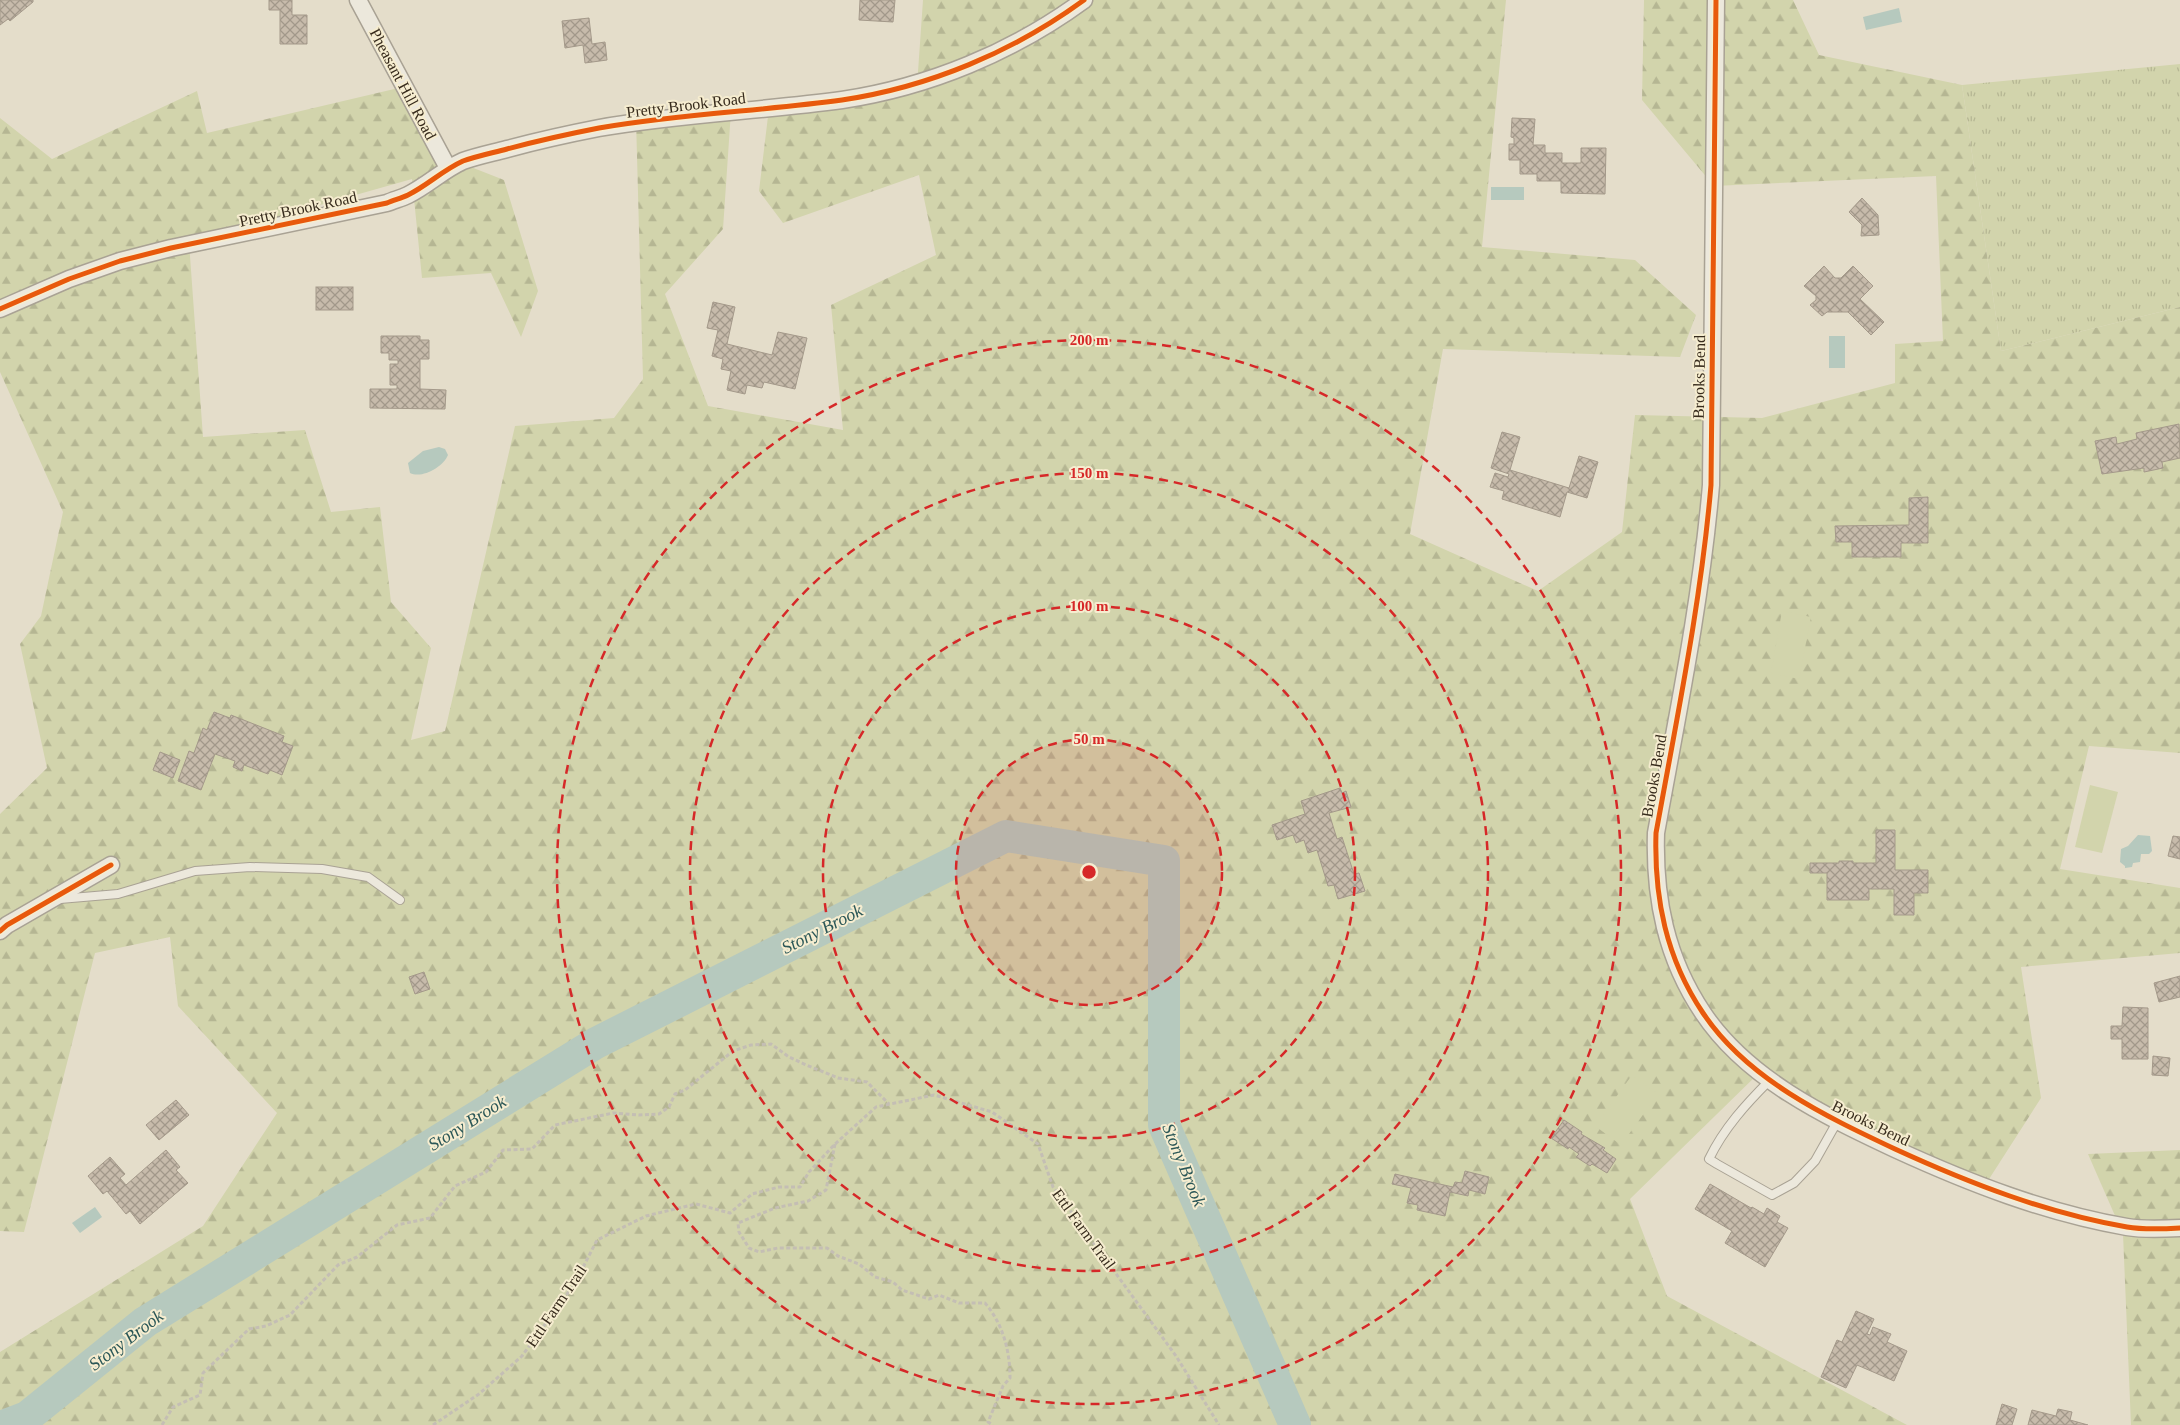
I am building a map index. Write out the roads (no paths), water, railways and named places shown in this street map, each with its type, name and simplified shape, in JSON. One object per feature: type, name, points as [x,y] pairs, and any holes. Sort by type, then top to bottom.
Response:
[{"type":"street","name":"Pheasant Hill Road","points":[[358,0],[448,168]]},
{"type":"street","name":"Pretty Brook Road","points":[[0,309],[69,279],[120,261],[171,248],[387,203],[410,194],[448,168],[485,155],[599,128],[663,119],[843,100],[890,90],[935,77],[980,60],[1022,40],[1084,0]]},
{"type":"street","name":"Brooks Bend","points":[[1716,0],[1711,485],[1706,545],[1697,605],[1656,833],[1655,868],[1658,899],[1665,933],[1676,962],[1699,1006],[1724,1040],[1745,1061],[1770,1080],[1836,1122],[1981,1186],[2053,1210],[2129,1227],[2180,1228]]},
{"type":"street","points":[[0,932],[7,924],[111,865]]},
{"type":"lane","points":[[50,900],[118,894],[195,871],[250,867],[322,869],[368,877],[400,900]]},
{"type":"lane","points":[[1770,1080],[1748,1102],[1723,1134],[1710,1158],[1717,1164],[1772,1194],[1794,1183],[1815,1161],[1836,1122]]},
{"type":"waterway","name":"Stony Brook","points":[[6,1425],[27,1417],[145,1322],[596,1043],[1006,836],[1164,861],[1164,1125],[1295,1425]]}]
